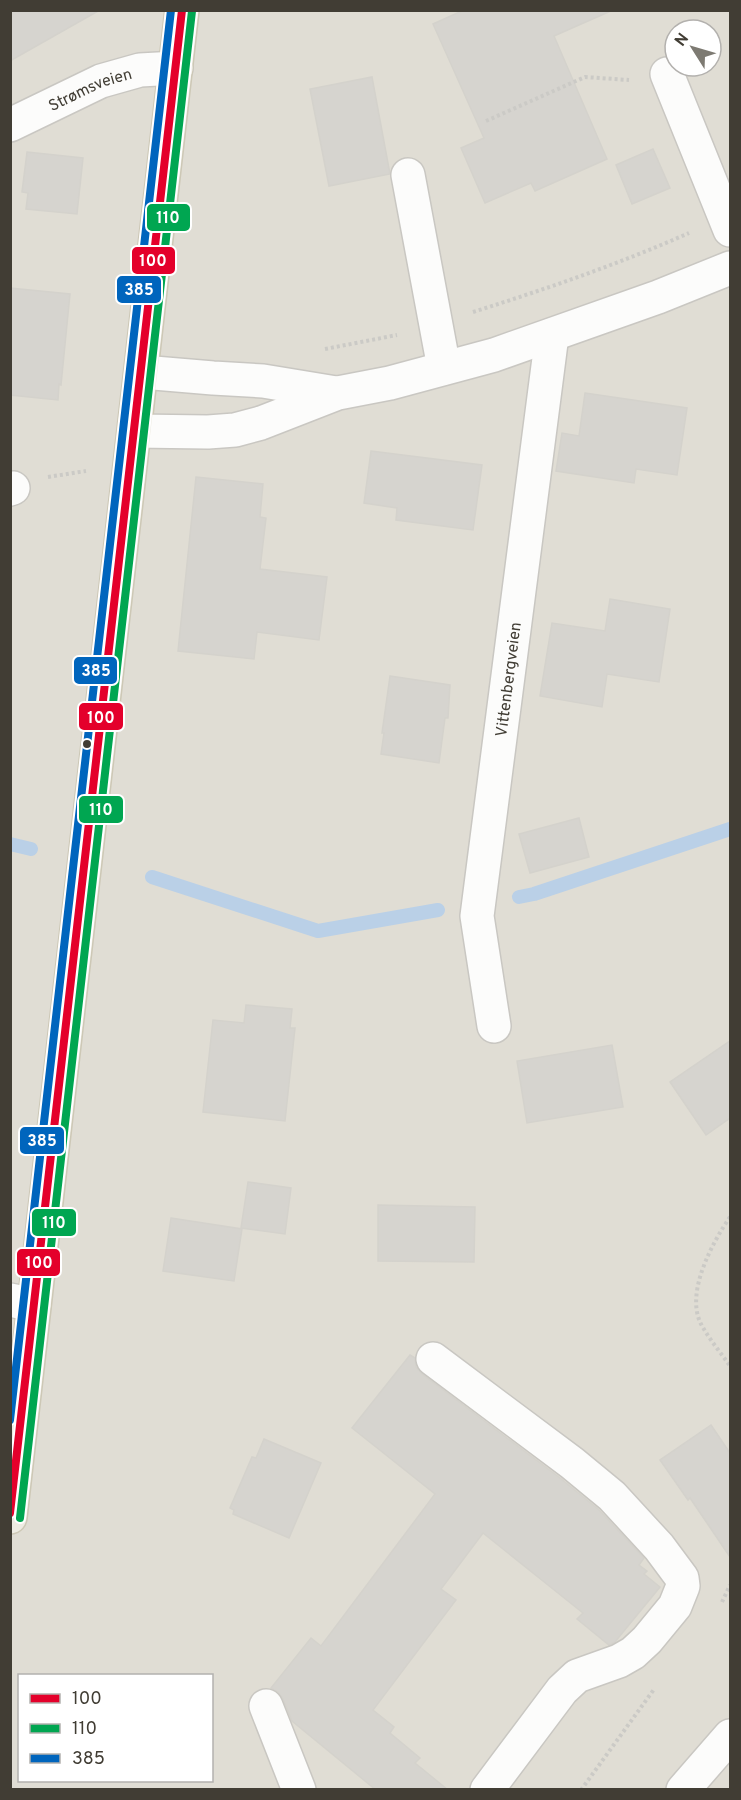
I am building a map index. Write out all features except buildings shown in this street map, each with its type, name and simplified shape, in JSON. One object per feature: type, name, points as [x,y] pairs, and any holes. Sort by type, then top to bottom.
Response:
[{"type":"main road","points":[[10,1517],[22,1303],[135,431],[183,10]]},
{"type":"street","name":"Strømsveien","points":[[10,125],[101,81],[140,70],[176,68]]},
{"type":"street","points":[[669,78],[728,224]]},
{"type":"street","points":[[408,175],[444,368]]},
{"type":"street","points":[[135,431],[177,433],[235,430],[261,423],[338,393],[390,383],[494,356],[658,297],[730,267]]},
{"type":"street","name":"Vittenbergveien","points":[[494,1026],[477,916],[552,335]]},
{"type":"street","points":[[142,372],[263,381],[338,393]]},
{"type":"street","points":[[433,1359],[572,1463],[612,1496],[659,1547],[682,1578],[683,1586],[675,1606],[647,1640],[633,1653],[576,1676],[562,1690],[487,1790]]},
{"type":"street","points":[[266,1706],[299,1790]]},
{"type":"street","points":[[683,1790],[730,1736]]},
{"type":"path","points":[[486,121],[585,77],[633,81],[663,75]]},
{"type":"path","points":[[323,349],[392,336],[435,324],[538,291],[728,224]]},
{"type":"path","points":[[730,1217],[705,1261],[697,1287],[696,1306],[700,1323],[730,1366]]},
{"type":"shaded area","points":[[11,11],[730,11],[730,1789],[11,1789]]},
{"type":"waterway","points":[[519,897],[730,829]]},
{"type":"waterway","points":[[10,844],[31,849]]},
{"type":"waterway","points":[[152,877],[318,931],[438,910]]},
{"type":"transit line","name":"385","points":[[10,1420],[171,10]]},
{"type":"transit line","name":"100","points":[[10,1513],[182,10]]},
{"type":"transit line","name":"110","points":[[20,1518],[192,11]]}]
